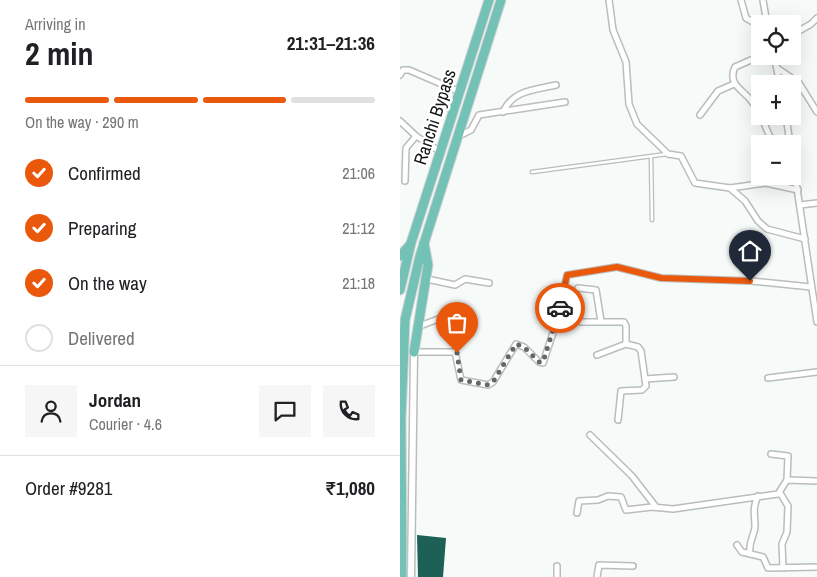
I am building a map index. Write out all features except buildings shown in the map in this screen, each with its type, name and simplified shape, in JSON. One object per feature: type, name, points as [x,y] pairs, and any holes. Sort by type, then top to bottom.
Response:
[{"type":"highway","name":"Ranchi Bypass","points":[[400,290],[412,243],[489,0]]},
{"type":"highway","name":"Ranchi Bypass","points":[[402,577],[402,360],[405,320],[424,243],[501,0]]},
{"type":"highway","points":[[400,256],[412,243]]},
{"type":"highway","points":[[414,352],[428,264],[424,243]]},
{"type":"street","points":[[608,0],[612,30],[626,62],[630,108],[639,127],[668,154],[681,156],[695,183],[730,188],[766,183],[798,190]]},
{"type":"street","points":[[741,0],[746,18],[751,21]]},
{"type":"street","points":[[763,0],[766,15]]},
{"type":"street","points":[[801,30],[817,18]]},
{"type":"street","points":[[751,60],[735,67],[732,78],[734,84],[751,100]]},
{"type":"street","points":[[776,65],[778,75]]},
{"type":"street","points":[[776,68],[799,83],[817,112]]},
{"type":"street","points":[[400,75],[403,70],[409,70],[461,92]]},
{"type":"street","points":[[700,115],[718,91],[734,84]]},
{"type":"street","points":[[503,112],[508,102],[514,96],[556,86]]},
{"type":"street","points":[[459,136],[471,130],[479,115],[565,102]]},
{"type":"street","points":[[400,121],[416,136],[442,152]]},
{"type":"street","points":[[404,181],[406,148],[416,136]]},
{"type":"street","points":[[796,185],[817,322]]},
{"type":"street","points":[[730,188],[745,201],[758,221],[767,229],[805,239]]},
{"type":"street","points":[[800,205],[817,204]]},
{"type":"street","points":[[411,577],[414,352],[455,352],[461,380],[491,384],[516,344],[524,347],[539,362],[543,362],[558,318],[567,275],[602,268],[623,268],[661,278],[750,281],[811,288]]},
{"type":"street","points":[[426,280],[455,285],[465,279],[489,283]]},
{"type":"street","points":[[578,288],[596,290],[601,321]]},
{"type":"street","points":[[417,327],[441,318],[453,310]]},
{"type":"street","points":[[558,318],[582,322],[624,322],[626,326],[626,344]]},
{"type":"street","points":[[597,355],[626,344],[639,349],[645,379],[644,389],[620,392],[618,420]]},
{"type":"street","points":[[768,378],[817,372]]},
{"type":"street","points":[[645,379],[674,377]]},
{"type":"street","points":[[590,435],[632,476],[656,507]]},
{"type":"street","points":[[771,454],[788,456],[787,480],[780,493]]},
{"type":"street","points":[[787,480],[817,481]]},
{"type":"street","points":[[578,513],[579,501],[598,500],[608,496],[621,497],[626,510],[656,507],[673,510],[780,493]]},
{"type":"street","points":[[780,493],[788,506],[787,532],[782,544],[783,568]]},
{"type":"street","points":[[750,554],[749,545],[755,528],[753,507],[758,496]]},
{"type":"street","points":[[737,545],[740,552],[762,557],[768,568],[817,567]]},
{"type":"street","points":[[596,577],[599,565],[633,566]]},
{"type":"street","points":[[557,566],[557,577]]},
{"type":"lane","points":[[532,172],[668,154]]},
{"type":"lane","points":[[651,157],[652,220]]},
{"type":"way so far","points":[[457,353],[459,378],[464,381],[488,385],[493,382],[516,344],[524,347],[541,363],[544,361],[560,308]]},
{"type":"route","points":[[560,308],[567,275],[602,268],[623,268],[661,278],[731,282],[750,281]]}]
